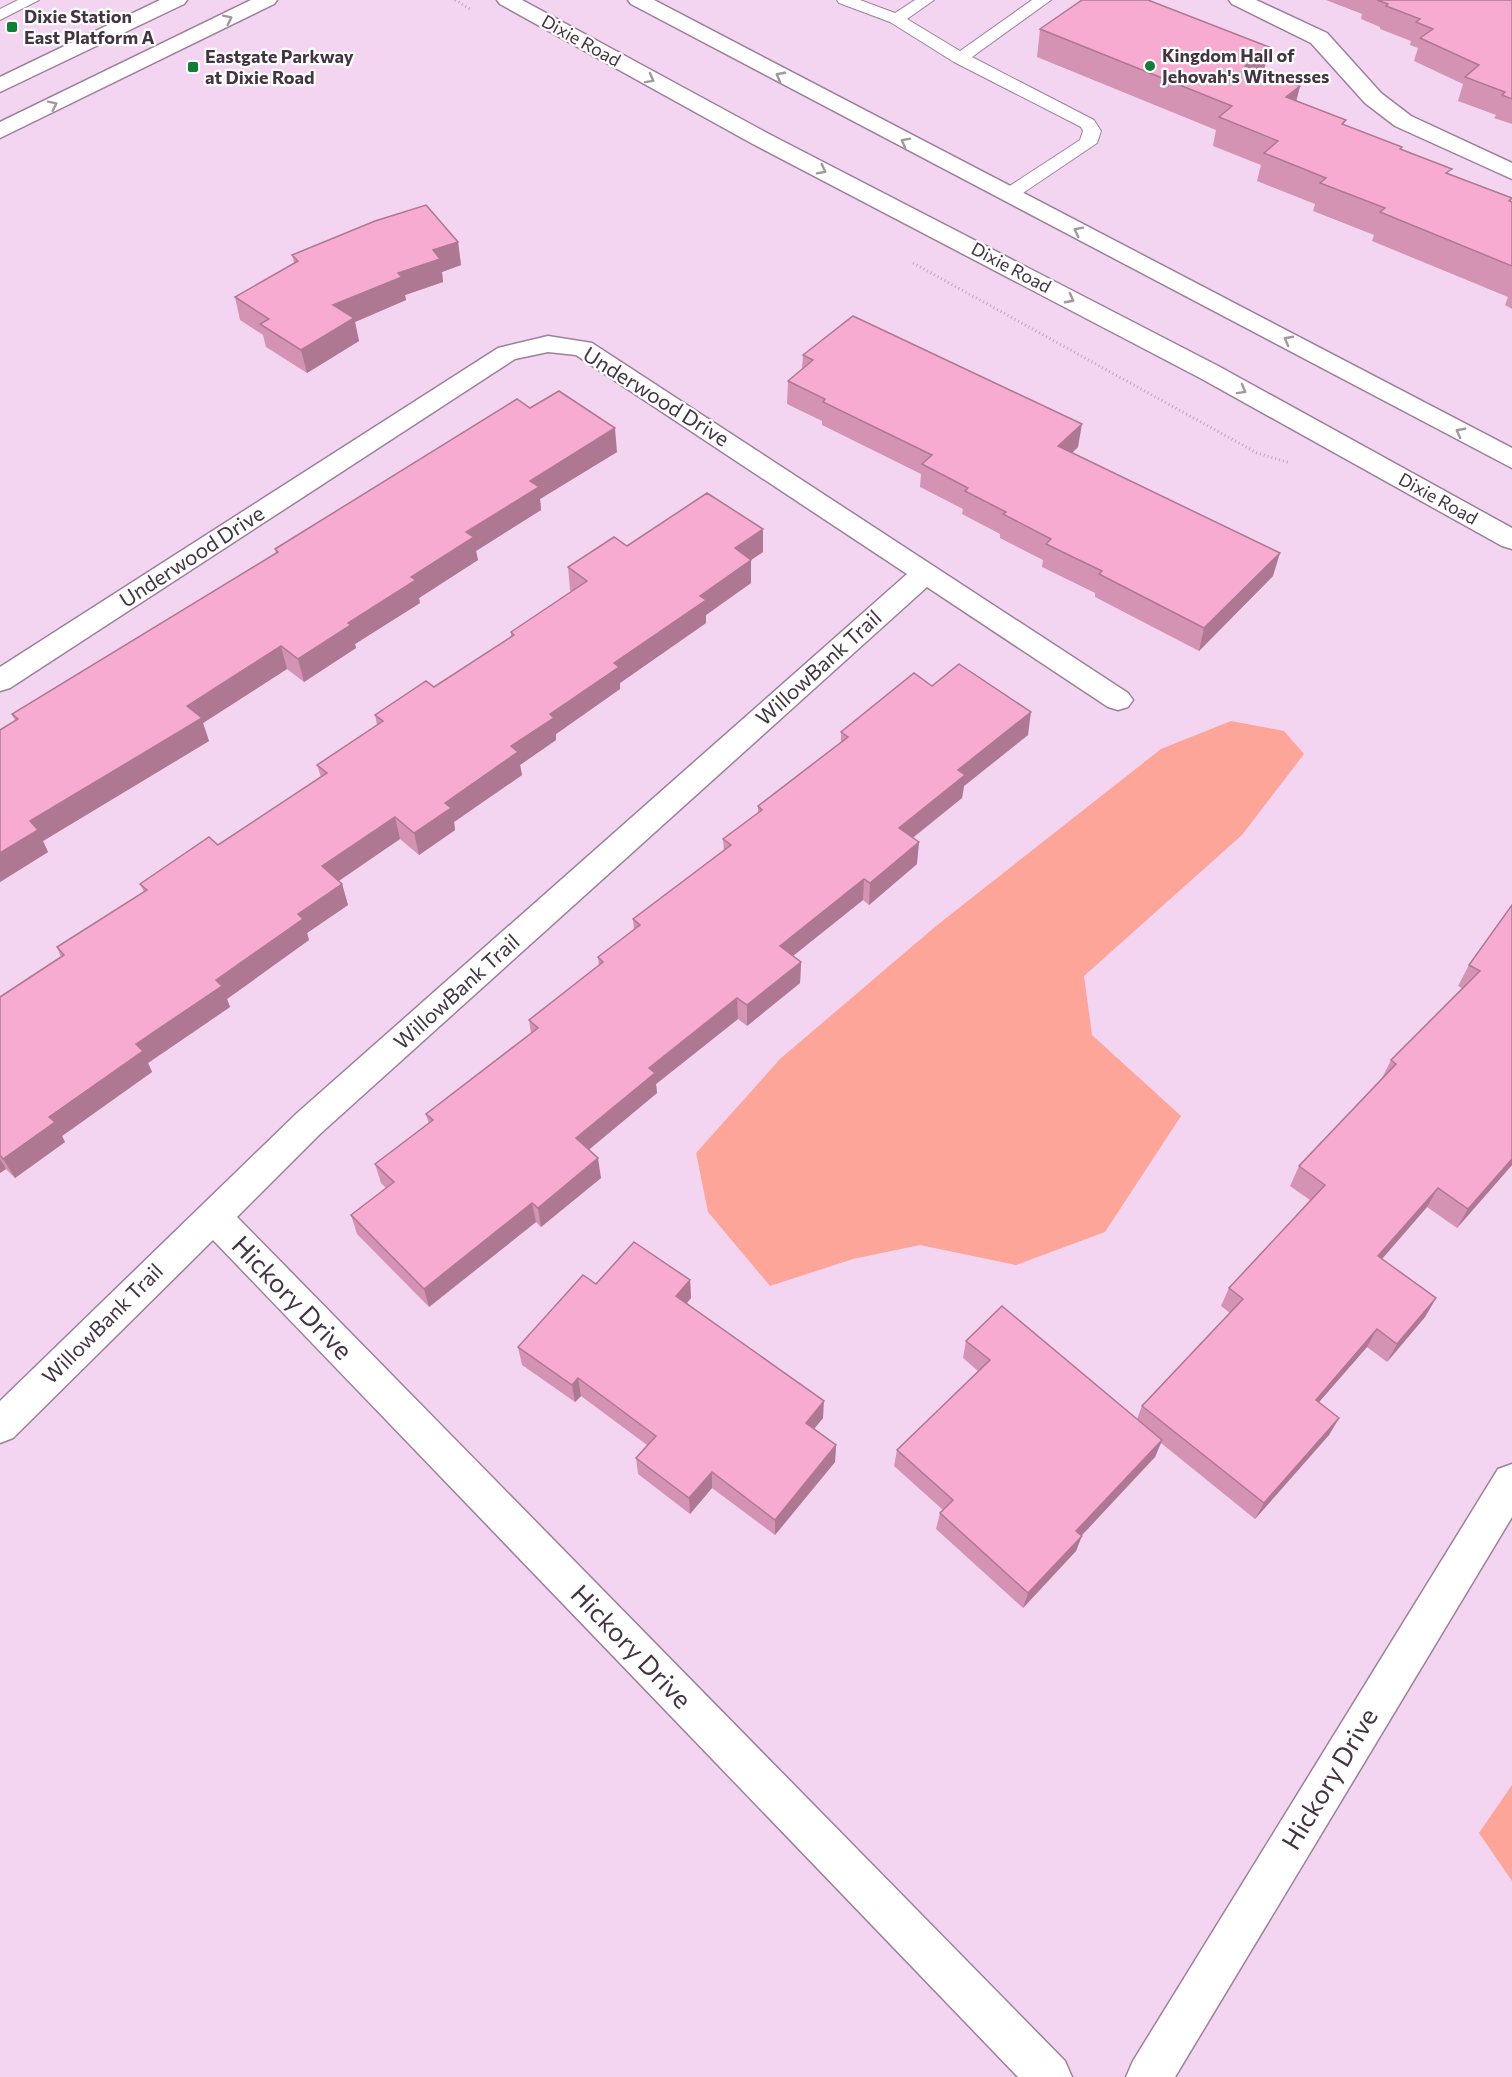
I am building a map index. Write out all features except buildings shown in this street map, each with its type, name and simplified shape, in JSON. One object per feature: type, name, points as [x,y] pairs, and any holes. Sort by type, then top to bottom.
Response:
[{"type":"street","points":[[0,85],[177,0]]},
{"type":"street","points":[[0,131],[267,0]]},
{"type":"street","name":"Dixie Road","points":[[507,0],[759,138],[1211,373],[1512,540]]},
{"type":"street","points":[[638,0],[1512,459]]},
{"type":"street","points":[[1239,0],[1319,38],[1373,98],[1403,121],[1512,172]]},
{"type":"street","name":"Underwood Drive","points":[[0,681],[507,353],[548,344],[583,348],[1118,699]]},
{"type":"street","name":"WillowBank Trail","points":[[0,1426],[308,1124],[927,572]]},
{"type":"street","name":"Hickory Drive","points":[[213,1216],[1049,2077]]},
{"type":"street","name":"Hickory Drive","points":[[1149,2077],[1512,1482]]},
{"type":"lane","points":[[0,15],[32,0]]},
{"type":"lane","points":[[845,0],[896,19],[960,58],[1080,117],[1092,131],[1088,142],[1008,195]]},
{"type":"lane","points":[[896,19],[926,0]]},
{"type":"lane","points":[[960,58],[1043,0]]},
{"type":"shaded area","points":[[1231,721],[1284,731],[1304,754],[1242,835],[1084,976],[1092,1035],[1181,1116],[1105,1232],[1016,1265],[920,1245],[853,1259],[770,1286],[708,1212],[696,1153],[780,1059],[936,926],[1161,749]]},
{"type":"shaded area","points":[[1512,1785],[1512,1881],[1479,1833]]},
{"type":"place","name":"Dixie Station East Platform A","points":[[12,27]]},
{"type":"place","name":"Kingdom Hall of Jehovah's Witnesses","points":[[1150,66]]},
{"type":"place","name":"Eastgate Parkway at Dixie Road","points":[[193,67]]}]
